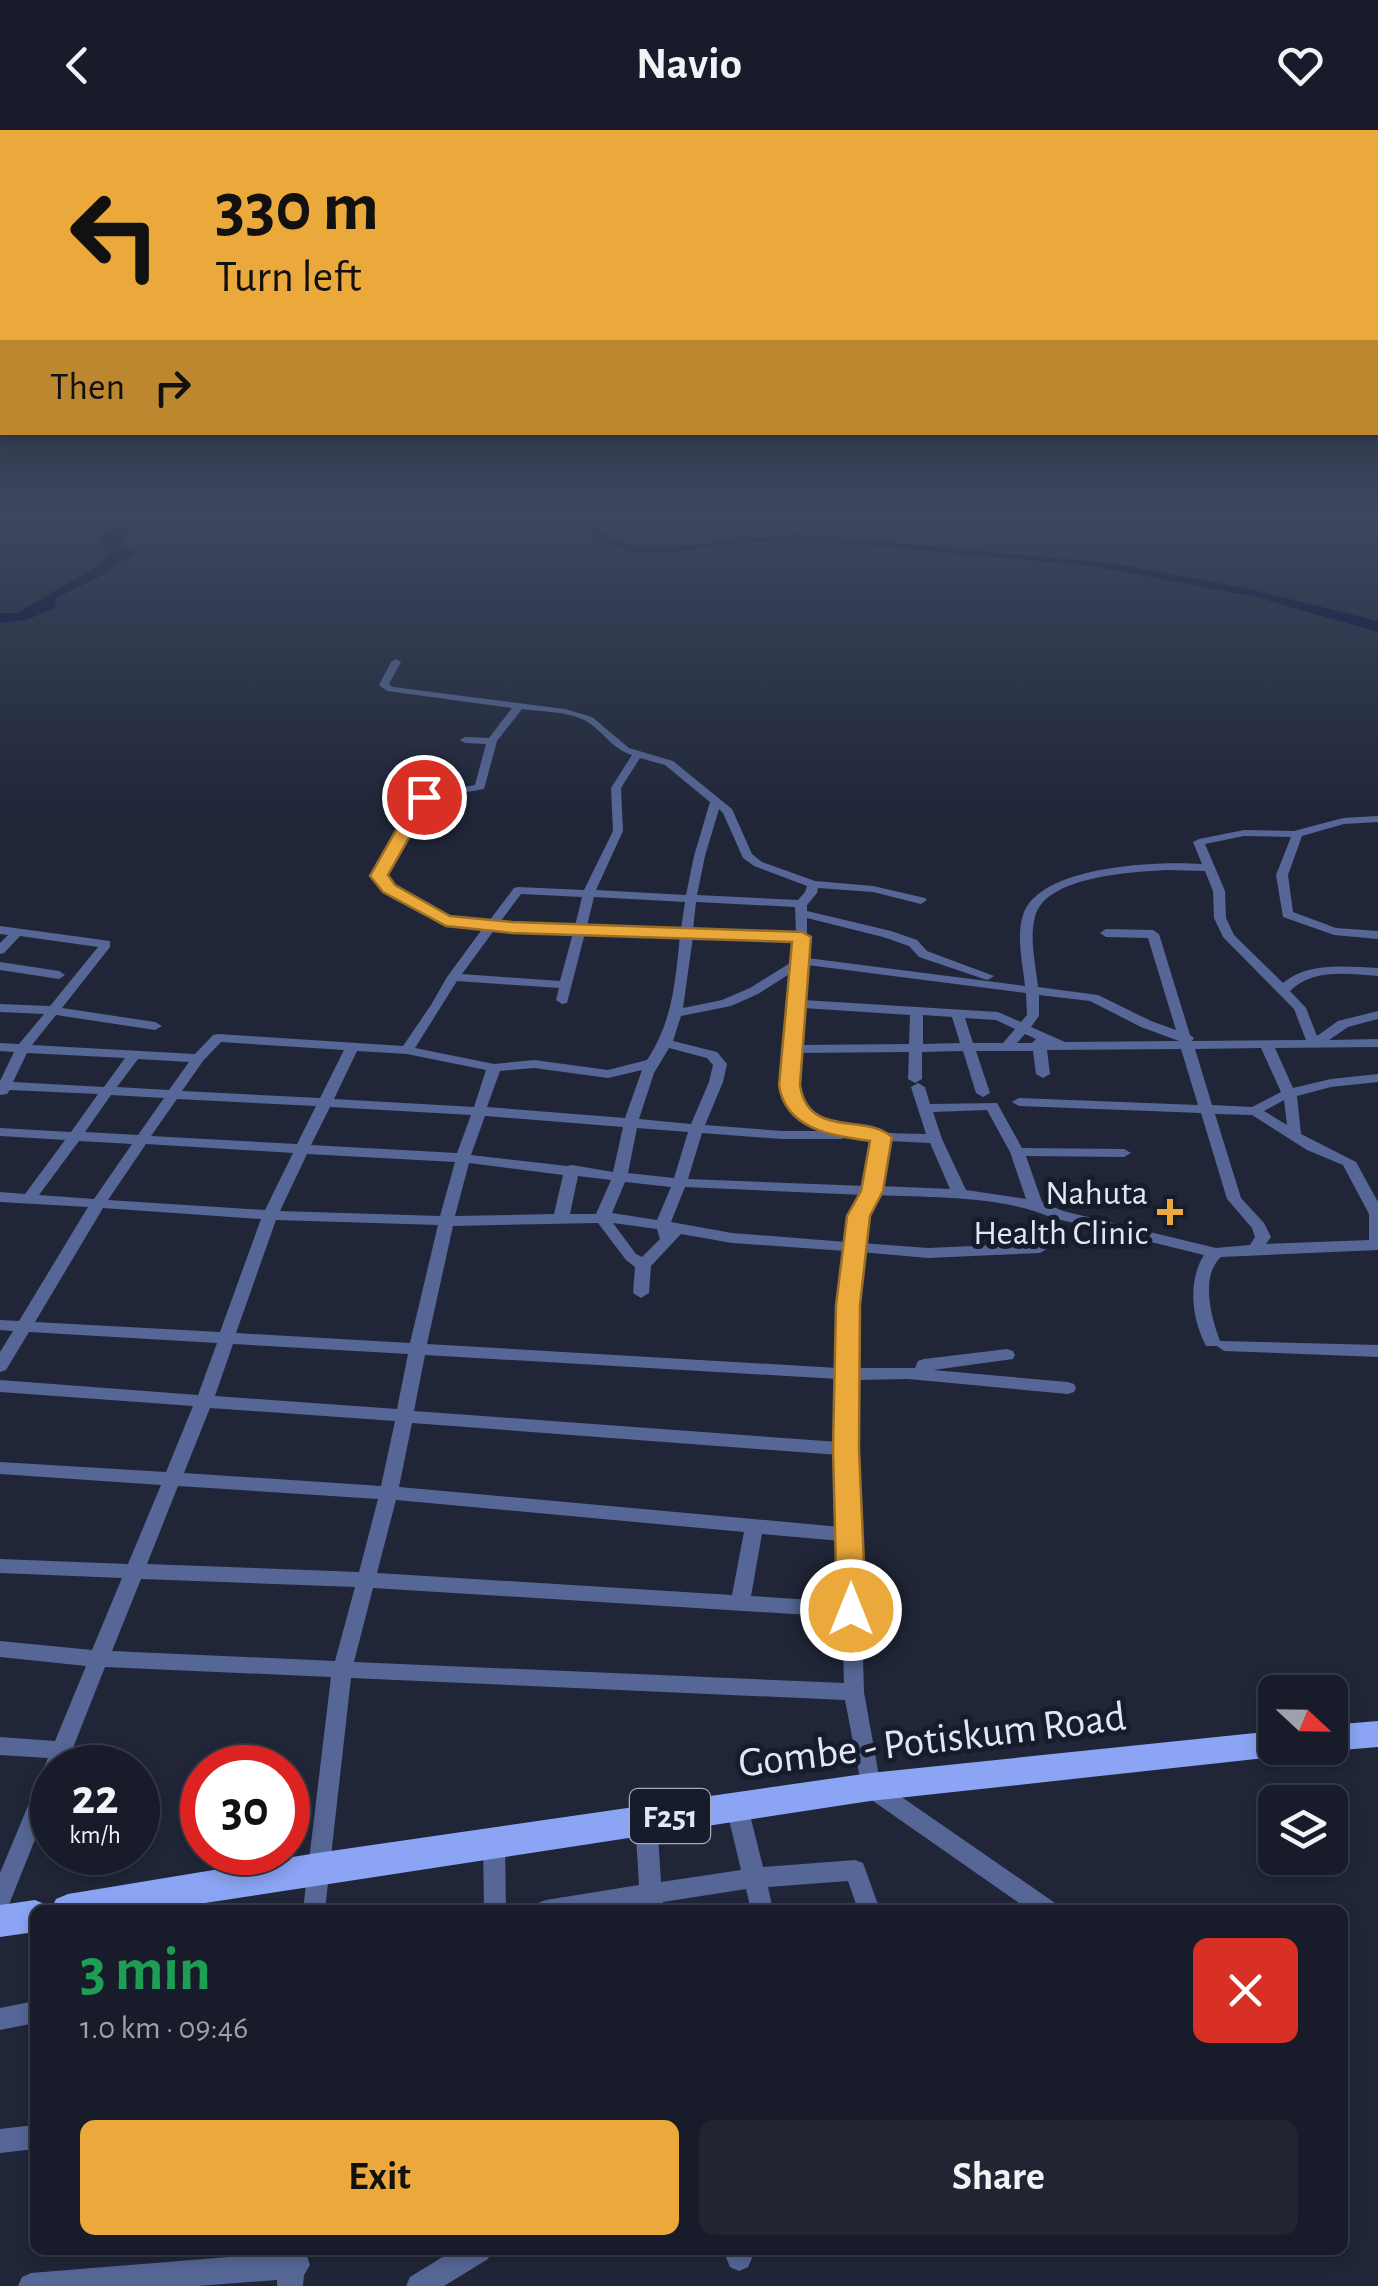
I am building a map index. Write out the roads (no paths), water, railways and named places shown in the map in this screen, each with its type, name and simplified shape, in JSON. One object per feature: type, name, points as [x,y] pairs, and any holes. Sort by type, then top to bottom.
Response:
[{"type":"main road","points":[[1348,1736],[1378,1734]]},
{"type":"main road","name":"Gombe - Potiskum Road","points":[[98,1905],[317,1868],[870,1787],[1258,1746]]},
{"type":"main road","points":[[0,1922],[30,1917]]},
{"type":"street","points":[[396,662],[384,685],[390,689],[590,718],[608,739],[669,763],[728,810],[747,856],[758,864],[812,884],[921,900]]},
{"type":"street","points":[[518,706],[492,742],[480,787],[424,797],[379,876],[389,888],[446,921],[686,935],[802,937]]},
{"type":"street","points":[[466,740],[492,742]]},
{"type":"street","points":[[562,1000],[562,986],[589,892],[618,831],[616,788],[638,753]]},
{"type":"street","points":[[602,1218],[619,1178],[648,1064],[666,1043],[678,1013],[691,901],[716,800]]},
{"type":"street","points":[[1314,1044],[1300,1008],[1229,936],[1220,918],[1219,891],[1199,842],[1244,833],[1298,834],[1343,821],[1378,819]]},
{"type":"street","points":[[1298,834],[1282,875],[1286,914],[1334,931],[1378,934]]},
{"type":"street","points":[[1043,1074],[1033,1036],[1029,918],[1037,900],[1071,882],[1126,868],[1209,868]]},
{"type":"street","points":[[812,884],[812,893],[800,908],[801,962],[789,1085],[792,1102],[807,1117],[837,1130],[882,1137]]},
{"type":"street","points":[[408,1050],[425,1020],[440,1005],[453,977],[518,890],[800,908],[913,943],[923,954],[1006,986]]},
{"type":"street","points":[[0,930],[106,944],[23,1048],[2,1088],[176,1094],[696,1128],[935,1139]]},
{"type":"street","points":[[0,950],[16,933]]},
{"type":"street","points":[[1106,933],[1153,934],[1234,1199],[1259,1226],[1263,1237],[1255,1248]]},
{"type":"street","points":[[678,1013],[726,1003],[801,962],[1094,998],[1188,1042]]},
{"type":"street","points":[[0,966],[59,975]]},
{"type":"street","points":[[1283,990],[1293,978],[1320,971],[1378,972]]},
{"type":"street","points":[[453,977],[562,986]]},
{"type":"street","points":[[798,1004],[998,1016],[1033,1036],[1064,1047],[1188,1042],[1372,1043],[1378,1054]]},
{"type":"street","points":[[0,1008],[52,1010],[155,1026]]},
{"type":"street","points":[[916,1013],[916,1083],[960,1194]]},
{"type":"street","points":[[957,1014],[983,1093]]},
{"type":"street","points":[[1314,1044],[1343,1024],[1378,1015]]},
{"type":"street","points":[[793,1050],[1006,1048],[1033,1036]]},
{"type":"street","points":[[1006,1048],[1033,1036]]},
{"type":"street","points":[[0,1366],[100,1202],[198,1058],[218,1038],[408,1050],[494,1068],[534,1064],[608,1074],[648,1064]]},
{"type":"street","points":[[640,1293],[642,1265],[670,1229],[696,1128],[718,1084],[720,1064],[712,1055],[666,1043]]},
{"type":"street","points":[[1267,1044],[1290,1096],[1295,1133]]},
{"type":"street","points":[[0,1047],[198,1058]]},
{"type":"street","points":[[63,1745],[205,1399],[270,1215],[351,1049]]},
{"type":"street","points":[[29,1199],[135,1052]]},
{"type":"street","points":[[314,1905],[342,1671],[388,1493],[431,1281],[463,1158],[494,1068]]},
{"type":"street","points":[[1255,1110],[1266,1101],[1327,1082],[1378,1078]]},
{"type":"street","points":[[0,1132],[463,1158],[683,1183],[960,1194],[1035,1205],[1058,1215],[1216,1253],[1255,1248],[1378,1245],[1377,1214],[1350,1162],[1312,1147],[1255,1110],[1019,1102]]},
{"type":"street","points":[[927,1108],[992,1106],[1017,1152],[1035,1205]]},
{"type":"street","points":[[882,1137],[872,1191],[859,1216],[854,1248],[846,1374],[854,1692],[870,1787],[1040,1905]]},
{"type":"street","points":[[1017,1152],[1124,1153]]},
{"type":"street","points":[[561,1219],[572,1169]]},
{"type":"street","points":[[0,1197],[270,1215],[448,1221],[602,1218],[732,1238],[928,1253],[1040,1248]]},
{"type":"street","points":[[602,1218],[642,1265]]},
{"type":"street","points":[[1216,1253],[1206,1261],[1202,1272],[1204,1319],[1218,1344],[1378,1351]]},
{"type":"street","points":[[0,1326],[846,1374],[922,1374],[1068,1388]]},
{"type":"street","points":[[922,1374],[924,1364],[1008,1355]]},
{"type":"street","points":[[0,1386],[846,1449]]},
{"type":"street","points":[[0,1468],[388,1493],[851,1535]]},
{"type":"street","points":[[740,1603],[754,1526]]},
{"type":"street","points":[[0,1566],[366,1580],[851,1610]]},
{"type":"street","points":[[0,1648],[99,1659],[854,1692]]},
{"type":"street","points":[[0,1746],[30,1755]]},
{"type":"street","points":[[737,1807],[761,1905]]},
{"type":"street","points":[[646,1819],[651,1902]]},
{"type":"street","points":[[0,1900],[30,1827]]},
{"type":"street","points":[[494,1842],[495,1905]]},
{"type":"street","points":[[612,1905],[651,1902],[754,1878],[855,1870],[868,1905]]},
{"type":"street","points":[[0,2018],[30,2013]]},
{"type":"street","points":[[0,2142],[30,2138]]},
{"type":"street","points":[[419,2286],[472,2255]]},
{"type":"street","points":[[31,2286],[292,2266]]},
{"type":"place","name":"Nahuta Health Clinic","points":[[1170,1212]]}]
